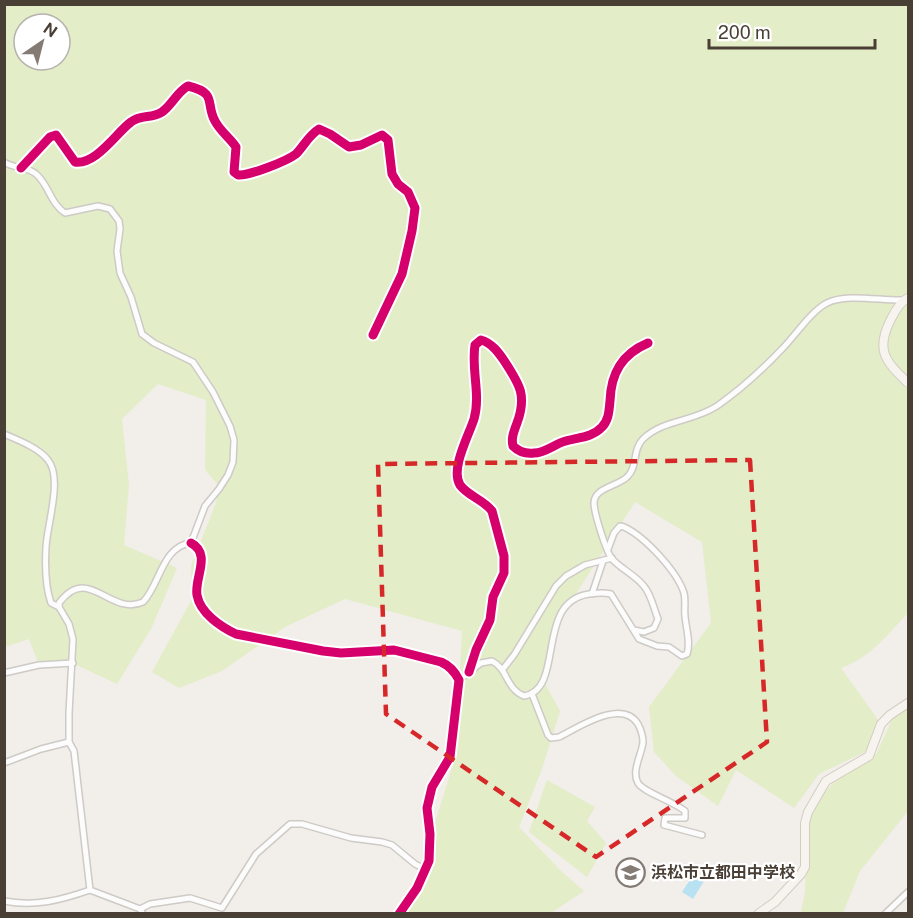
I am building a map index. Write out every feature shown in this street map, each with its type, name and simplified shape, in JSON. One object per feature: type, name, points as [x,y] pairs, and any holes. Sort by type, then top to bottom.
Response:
[{"type":"main road","points":[[906,299],[892,316],[882,337],[884,352],[894,369],[909,383]]},
{"type":"main road","points":[[758,914],[775,902],[805,867],[805,824],[808,812],[826,781],[869,756],[881,724],[890,715],[909,703]]},
{"type":"street","points":[[21,168],[50,137],[56,135],[75,162],[85,161],[110,144],[132,121],[142,116],[153,117],[166,109],[182,89],[188,86],[201,90],[209,97],[213,119],[236,147],[234,172],[238,175],[257,172],[290,157],[319,129],[349,147],[361,146],[382,135],[388,140],[392,174],[398,184],[408,192],[415,208],[402,274],[373,335]]},
{"type":"street","points":[[4,162],[9,166],[35,173],[44,183],[58,209],[65,213],[98,206],[110,209],[119,220],[117,251],[120,273],[131,297],[142,334],[154,343],[193,362],[203,374],[225,414],[234,440],[233,462],[228,476],[206,506],[191,543]]},
{"type":"street","points":[[634,630],[644,632],[654,628],[658,619],[646,588],[612,558],[596,515],[595,496],[630,475],[637,447],[653,430],[716,407],[767,363],[826,303],[869,297],[906,299]]},
{"type":"street","points":[[469,672],[490,620],[493,597],[504,573],[504,556],[492,512],[488,506],[463,488],[458,478],[463,447],[477,405],[475,345],[481,340],[490,344],[501,356],[519,384],[523,397],[512,440],[513,446],[522,453],[535,453],[561,442],[586,437],[602,428],[608,418],[610,388],[616,370],[626,356],[648,343]]},
{"type":"street","points":[[4,434],[47,458],[54,471],[53,498],[46,546],[46,571],[51,603],[59,607],[72,630],[74,639],[69,698],[69,742],[74,751],[90,890]]},
{"type":"street","points":[[399,914],[417,888],[430,853],[427,808],[432,787],[450,757],[459,680],[482,663],[492,661],[503,669],[512,690],[524,696],[532,694],[545,675],[554,628],[560,615],[573,598],[601,591],[612,594],[639,639],[647,643],[669,647],[684,656],[688,651],[684,591],[666,563],[629,529],[620,526],[614,533],[608,549]]},
{"type":"street","points":[[59,607],[64,597],[82,587],[123,605],[143,602],[152,590],[166,561],[183,545],[191,543]]},
{"type":"street","points":[[191,543],[199,549],[201,557],[197,597],[201,606],[227,630],[236,634],[326,652],[394,650],[441,662],[447,665],[459,680]]},
{"type":"street","points":[[503,669],[556,586],[567,576],[590,563],[612,558]]},
{"type":"street","points":[[592,594],[603,561]]},
{"type":"street","points":[[4,673],[39,665],[73,663]]},
{"type":"street","points":[[532,694],[551,738],[560,737],[613,713],[626,713],[632,717],[643,735],[637,769],[638,784],[646,791],[674,802],[685,811],[685,818],[665,818],[664,825],[702,835]]},
{"type":"street","points":[[4,763],[41,749],[69,742]]},
{"type":"street","points":[[4,902],[35,904],[65,899],[90,890],[142,911],[150,904],[189,898],[222,908],[256,854],[290,824],[303,824],[351,838],[392,845],[424,869]]},
{"type":"street","points":[[885,914],[909,892]]},
{"type":"highlighted area","points":[[750,460],[767,742],[596,857],[386,714],[378,464]]},
{"type":"green space","points":[[5,5],[908,5],[908,613],[869,652],[841,668],[881,724],[865,752],[819,774],[794,808],[736,770],[718,806],[676,776],[654,752],[649,707],[711,623],[702,542],[635,502],[554,628],[543,680],[560,711],[542,769],[519,827],[563,873],[584,891],[551,913],[407,913],[456,755],[462,631],[345,599],[285,627],[222,671],[179,688],[152,672],[192,599],[191,566],[216,503],[219,486],[205,470],[206,400],[158,384],[122,419],[129,485],[124,545],[177,568],[151,629],[117,684],[68,661],[39,665],[29,639],[5,647]]},
{"type":"green space","points":[[908,708],[908,811],[860,871],[843,913],[799,914],[805,893],[808,812],[833,783],[877,753],[893,717]]},
{"type":"green space","points":[[547,780],[595,807],[587,821],[606,843],[587,877],[529,832]]},
{"type":"water","points":[[693,875],[704,881],[693,899],[682,892]]},
{"type":"cycle path","points":[[21,168],[50,137],[56,135],[75,162],[90,159],[131,122],[162,112],[188,86],[207,95],[215,121],[236,147],[234,172],[238,175],[259,171],[291,157],[319,129],[349,147],[361,145],[382,135],[388,140],[392,174],[398,184],[408,192],[415,208],[402,274],[373,335]]},
{"type":"cycle path","points":[[469,672],[490,620],[493,597],[504,573],[504,556],[492,511],[463,489],[458,478],[459,461],[476,410],[475,345],[481,340],[492,346],[515,377],[522,398],[520,414],[513,434],[513,446],[522,452],[531,453],[541,452],[565,441],[588,436],[598,431],[607,418],[616,373],[631,353],[648,343]]},
{"type":"cycle path","points":[[191,543],[200,553],[201,560],[197,588],[199,602],[212,619],[230,631],[323,651],[341,653],[394,650],[441,662],[449,667],[459,680],[450,757],[432,787],[427,808],[430,834],[429,861],[417,888],[399,914]]},
{"type":"place","name":"浜松市立都田中学校","points":[[630,872]]}]
